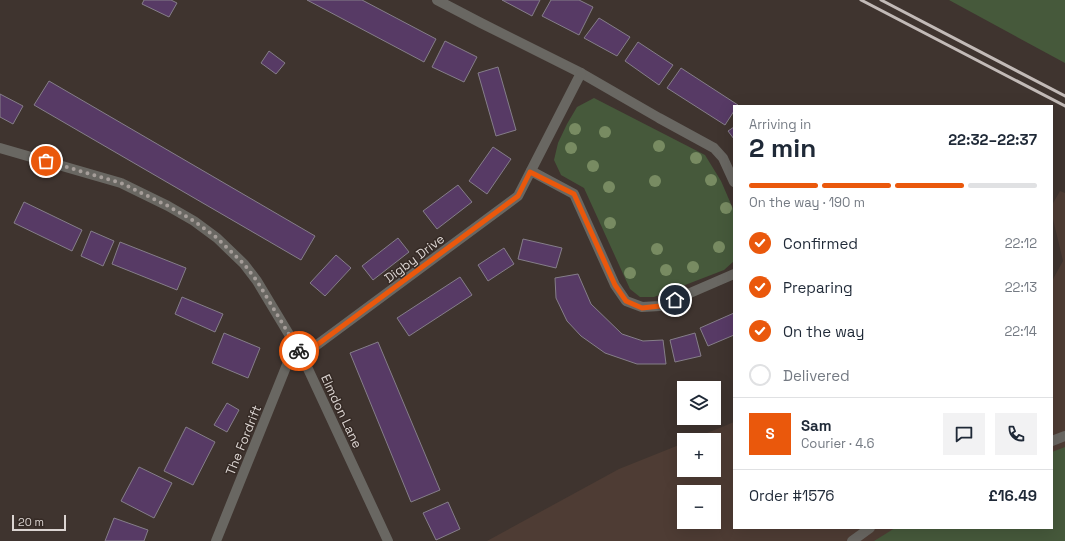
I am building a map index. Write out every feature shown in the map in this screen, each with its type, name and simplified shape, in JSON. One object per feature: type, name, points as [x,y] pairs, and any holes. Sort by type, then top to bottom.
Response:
[{"type":"street","points":[[437,0],[581,73],[714,148],[724,158],[733,180]]},
{"type":"street","name":"Digby Drive","points":[[302,356],[518,196],[581,73]]},
{"type":"street","name":"Elmdon Lane","points":[[0,148],[121,183],[168,206],[194,221],[217,238],[244,264],[257,281],[302,356],[388,541]]},
{"type":"street","points":[[530,172],[574,194],[615,285],[626,301],[642,308],[660,306],[733,274]]},
{"type":"street","name":"The Fordrift","points":[[216,541],[288,362],[302,356]]},
{"type":"street","points":[[1053,441],[1065,436]]},
{"type":"street","points":[[852,541],[869,529]]},
{"type":"shaded area","points":[[1060,191],[1065,193],[1065,541],[487,541],[619,469],[677,446],[677,477],[721,477],[721,433],[707,433],[733,422],[733,529],[1053,529],[1053,279],[1063,261],[1053,219],[1053,203]]},
{"type":"green space","points":[[949,0],[1065,0],[1065,63]]},
{"type":"green space","points":[[594,98],[705,155],[721,181],[733,209],[733,262],[724,270],[654,297],[640,297],[630,289],[584,188],[561,175],[554,160],[558,143],[577,107]]},
{"type":"green space","points":[[1065,447],[1065,541],[874,541],[893,529],[1053,529],[1053,452]]},
{"type":"building","points":[[144,0],[171,0],[177,3],[169,17],[142,4]]},
{"type":"building","points":[[307,0],[362,0],[436,39],[424,62]]},
{"type":"building","points":[[502,0],[540,0],[532,16]]},
{"type":"building","points":[[551,0],[579,0],[593,7],[579,35],[542,16]]},
{"type":"building","points":[[599,18],[630,37],[617,56],[584,38]]},
{"type":"building","points":[[445,41],[477,57],[464,82],[432,67]]},
{"type":"building","points":[[638,42],[673,65],[659,85],[625,61]]},
{"type":"building","points":[[269,51],[285,63],[276,74],[261,63]]},
{"type":"building","points":[[498,67],[516,130],[496,136],[478,73]]},
{"type":"building","points":[[681,68],[738,105],[733,105],[733,113],[725,125],[667,88]]},
{"type":"building","points":[[49,81],[315,236],[301,260],[34,105]]},
{"type":"building","points":[[0,94],[23,106],[13,124],[0,117]]},
{"type":"building","points":[[733,128],[733,138],[728,131]]},
{"type":"building","points":[[493,147],[511,159],[487,194],[469,181]]},
{"type":"building","points":[[458,185],[472,202],[437,229],[423,211]]},
{"type":"building","points":[[24,202],[82,230],[72,251],[14,223]]},
{"type":"building","points":[[91,231],[114,241],[103,266],[81,256]]},
{"type":"building","points":[[398,238],[409,252],[373,280],[362,266]]},
{"type":"building","points":[[523,239],[562,248],[556,268],[518,259]]},
{"type":"building","points":[[120,242],[186,268],[177,290],[112,264]]},
{"type":"building","points":[[504,248],[514,264],[488,281],[478,265]]},
{"type":"building","points":[[336,255],[351,268],[325,296],[310,283]]},
{"type":"building","points":[[578,274],[591,304],[622,334],[643,341],[663,340],[666,364],[637,364],[605,353],[581,336],[567,321],[556,298],[555,278]]},
{"type":"building","points":[[460,277],[472,295],[409,336],[397,318]]},
{"type":"building","points":[[182,297],[223,314],[215,332],[175,314]]},
{"type":"building","points":[[733,313],[733,335],[708,346],[700,328]]},
{"type":"building","points":[[224,333],[260,348],[248,378],[212,363]]},
{"type":"building","points":[[695,333],[701,356],[675,362],[670,340]]},
{"type":"building","points":[[378,342],[440,490],[411,502],[350,353]]},
{"type":"building","points":[[227,403],[239,410],[227,432],[214,425]]},
{"type":"building","points":[[186,427],[215,442],[193,485],[164,471]]},
{"type":"building","points":[[139,467],[172,483],[154,518],[121,501]]},
{"type":"building","points":[[448,502],[460,529],[436,540],[423,513]]},
{"type":"building","points":[[114,518],[148,530],[144,541],[105,541]]},
{"type":"railway","points":[[861,0],[1065,106]]},
{"type":"railway","points":[[881,0],[1065,96]]},
{"type":"way so far","points":[[46,161],[121,183],[168,206],[194,221],[217,238],[244,264],[257,281],[299,351]]},
{"type":"route","points":[[299,351],[302,356],[518,196],[530,172],[574,194],[615,285],[626,301],[642,308],[660,306],[675,300]]}]
